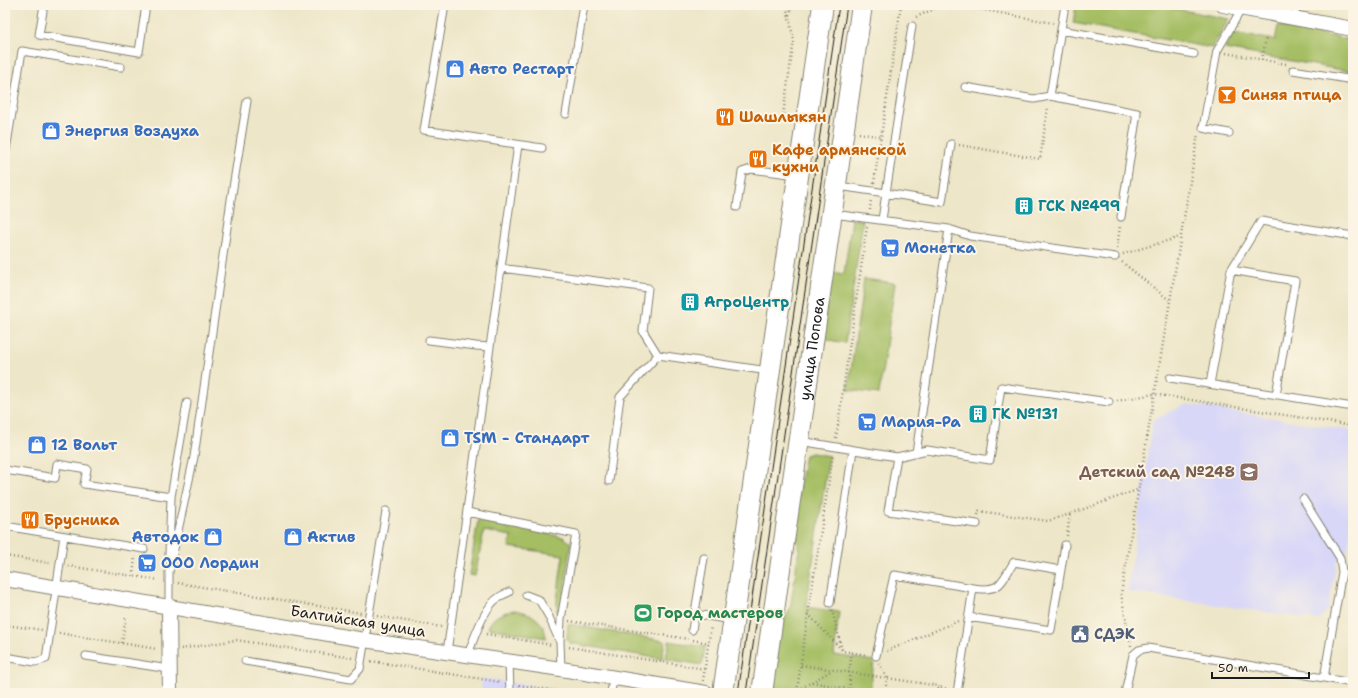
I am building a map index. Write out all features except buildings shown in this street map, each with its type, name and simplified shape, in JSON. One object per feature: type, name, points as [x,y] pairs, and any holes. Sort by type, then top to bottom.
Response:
[{"type":"main road","points":[[723,693],[823,5]]},
{"type":"main road","name":"улица Попова","points":[[762,693],[862,5]]},
{"type":"street","points":[[1223,5],[1353,29]]},
{"type":"street","name":"Балтийская улица","points":[[5,579],[364,640],[613,677],[703,693]]},
{"type":"street","points":[[169,607],[170,693]]},
{"type":"lane","points":[[44,5],[39,35],[139,52],[146,5]]},
{"type":"lane","points":[[445,5],[424,130],[542,148]]},
{"type":"lane","points":[[566,114],[584,5]]},
{"type":"lane","points":[[1050,96],[1066,5]]},
{"type":"lane","points":[[1229,133],[1202,128],[1217,51],[1242,8]]},
{"type":"lane","points":[[882,220],[911,23]]},
{"type":"lane","points":[[1061,30],[1194,54]]},
{"type":"lane","points":[[5,156],[22,51],[121,68]]},
{"type":"lane","points":[[1293,70],[1353,80]]},
{"type":"lane","points":[[965,87],[1034,99],[1050,96],[1137,113],[1121,217]]},
{"type":"lane","points":[[169,572],[194,457],[231,200],[247,101]]},
{"type":"lane","points":[[836,186],[942,202],[951,144]]},
{"type":"lane","points":[[447,652],[518,145]]},
{"type":"lane","points":[[737,207],[742,172],[751,169],[798,175]]},
{"type":"lane","points":[[832,214],[949,230],[970,236],[1115,257]]},
{"type":"lane","points":[[1210,384],[1230,270],[1261,221],[1353,236]]},
{"type":"lane","points":[[916,453],[949,230]]},
{"type":"lane","points":[[501,268],[648,288],[642,331],[658,355],[770,371]]},
{"type":"lane","points":[[1230,270],[1295,281],[1276,395]]},
{"type":"lane","points":[[429,340],[490,347]]},
{"type":"lane","points":[[609,481],[620,397],[658,355]]},
{"type":"lane","points":[[1170,378],[1353,407]]},
{"type":"lane","points":[[799,442],[897,457],[927,450],[990,460],[1001,387],[1109,402]]},
{"type":"lane","points":[[169,607],[171,497],[187,403]]},
{"type":"lane","points":[[830,603],[853,450]]},
{"type":"lane","points":[[897,457],[888,511],[977,524]]},
{"type":"lane","points":[[5,470],[55,478],[57,464],[87,469],[84,484],[171,497]]},
{"type":"lane","points":[[1303,499],[1340,558],[1342,572],[1324,678]]},
{"type":"lane","points":[[245,661],[351,679],[360,669],[386,511]]},
{"type":"lane","points":[[467,512],[576,534],[561,619],[561,669]]},
{"type":"lane","points":[[5,526],[144,549]]},
{"type":"lane","points":[[5,657],[35,662],[46,660],[64,536]]},
{"type":"lane","points":[[968,617],[1051,630],[1066,545]]},
{"type":"lane","points":[[692,630],[704,558]]},
{"type":"lane","points":[[876,656],[894,575],[986,590],[996,588],[1001,583],[1014,562],[1061,570]]},
{"type":"lane","points":[[957,693],[973,588]]},
{"type":"lane","points":[[468,655],[476,633],[491,604],[498,598],[510,592]]},
{"type":"lane","points":[[526,595],[539,600],[548,615],[560,644]]},
{"type":"lane","points":[[695,614],[734,621]]},
{"type":"lane","points":[[1124,693],[1133,655],[1139,650],[1148,648],[1353,683]]},
{"type":"lane","points":[[86,656],[169,668]]},
{"type":"lane","points":[[510,661],[510,693]]},
{"type":"lane","points":[[610,693],[613,677]]},
{"type":"path","points":[[782,122],[794,40],[786,5]]},
{"type":"path","points":[[789,16],[793,5]]},
{"type":"path","points":[[832,671],[797,691],[901,5]]},
{"type":"path","points":[[911,23],[943,5]]},
{"type":"path","points":[[1346,5],[1353,6]]},
{"type":"path","points":[[897,25],[904,22]]},
{"type":"path","points":[[1262,60],[1266,38]]},
{"type":"path","points":[[951,144],[1040,159],[1050,96]]},
{"type":"path","points":[[1133,655],[1121,594],[1198,132],[1202,128]]},
{"type":"path","points":[[858,133],[881,137]]},
{"type":"path","points":[[1115,257],[1121,217]]},
{"type":"path","points":[[1115,257],[1180,237]]},
{"type":"path","points":[[1115,257],[1169,300]]},
{"type":"path","points":[[1109,402],[1154,394],[1353,426]]},
{"type":"path","points":[[977,524],[979,511],[1048,521],[1138,490]]},
{"type":"path","points":[[1066,545],[1070,514]]},
{"type":"path","points":[[136,548],[133,576],[368,614],[450,629]]},
{"type":"path","points":[[808,614],[842,651],[830,603]]},
{"type":"path","points":[[122,643],[126,616]]},
{"type":"path","points":[[703,693],[712,617]]},
{"type":"path","points":[[876,656],[968,617]]},
{"type":"path","points":[[561,619],[709,643]]},
{"type":"path","points":[[5,625],[169,651],[236,640],[570,693]]},
{"type":"path","points":[[476,633],[560,644],[705,669]]},
{"type":"path","points":[[850,689],[849,673],[852,652]]},
{"type":"path","points":[[801,666],[939,686],[939,688]]},
{"type":"path","points":[[885,693],[887,678]]},
{"type":"path","points":[[812,682],[869,693]]},
{"type":"shaded area","name":"Детский сад №248","points":[[1186,404],[1353,431],[1353,514],[1347,553],[1337,561],[1328,610],[1318,620],[1127,592],[1153,420]]},
{"type":"shaded area","points":[[482,678],[575,693],[481,693]]},
{"type":"green space","points":[[1076,5],[1156,5],[1229,19],[1212,48],[1073,23]]},
{"type":"green space","points":[[1278,26],[1353,40],[1353,72],[1225,49],[1233,33],[1275,40]]},
{"type":"green space","points":[[852,219],[863,221],[845,343],[829,340],[823,336],[830,272],[844,274]]},
{"type":"green space","points":[[864,279],[895,283],[879,394],[848,390]]},
{"type":"green space","points":[[812,453],[829,456],[806,607],[839,612],[834,655],[874,661],[870,693],[781,693],[774,686],[771,678],[777,634],[790,609],[799,549],[793,520],[805,455]]},
{"type":"green space","points":[[478,520],[563,537],[571,543],[561,614],[557,611],[557,600],[563,555],[509,547],[511,536],[484,531],[475,576],[469,575]]},
{"type":"green space","points":[[514,610],[526,613],[536,618],[543,627],[546,638],[488,628],[495,618]]},
{"type":"green space","points":[[568,624],[665,641],[662,659],[569,643],[567,638]]},
{"type":"green space","points":[[669,641],[705,647],[702,665],[666,659]]},
{"type":"tram line","points":[[738,693],[839,5]]},
{"type":"tram line","points":[[746,693],[847,5]]},
{"type":"place","name":"Авто Рестарт","points":[[455,69]]},
{"type":"place","name":"Синяя птица","points":[[1227,95]]},
{"type":"place","name":"Шашлыкян","points":[[725,117]]},
{"type":"place","name":"Энергия Воздуха","points":[[51,131]]},
{"type":"place","name":"Кафе армянской кухни","points":[[758,159]]},
{"type":"place","name":"ГСК №499","points":[[1024,206]]},
{"type":"place","name":"Монетка","points":[[890,248]]},
{"type":"place","name":"АгроЦентр","points":[[690,302]]},
{"type":"place","name":"ГК №131","points":[[978,414]]},
{"type":"place","name":"Мария-Ра","points":[[867,422]]},
{"type":"place","name":"TSM - Стандарт","points":[[450,438]]},
{"type":"place","name":"12 Вольт","points":[[37,445]]},
{"type":"place","name":"Детский сад №248","points":[[1249,472]]},
{"type":"place","name":"Брусника","points":[[30,520]]},
{"type":"place","name":"Автодок","points":[[213,537]]},
{"type":"place","name":"Актив","points":[[293,537]]},
{"type":"place","name":"ООО Лордин","points":[[147,563]]},
{"type":"place","name":"Город мастеров","points":[[643,613]]},
{"type":"place","name":"СДЭК","points":[[1080,634]]}]
